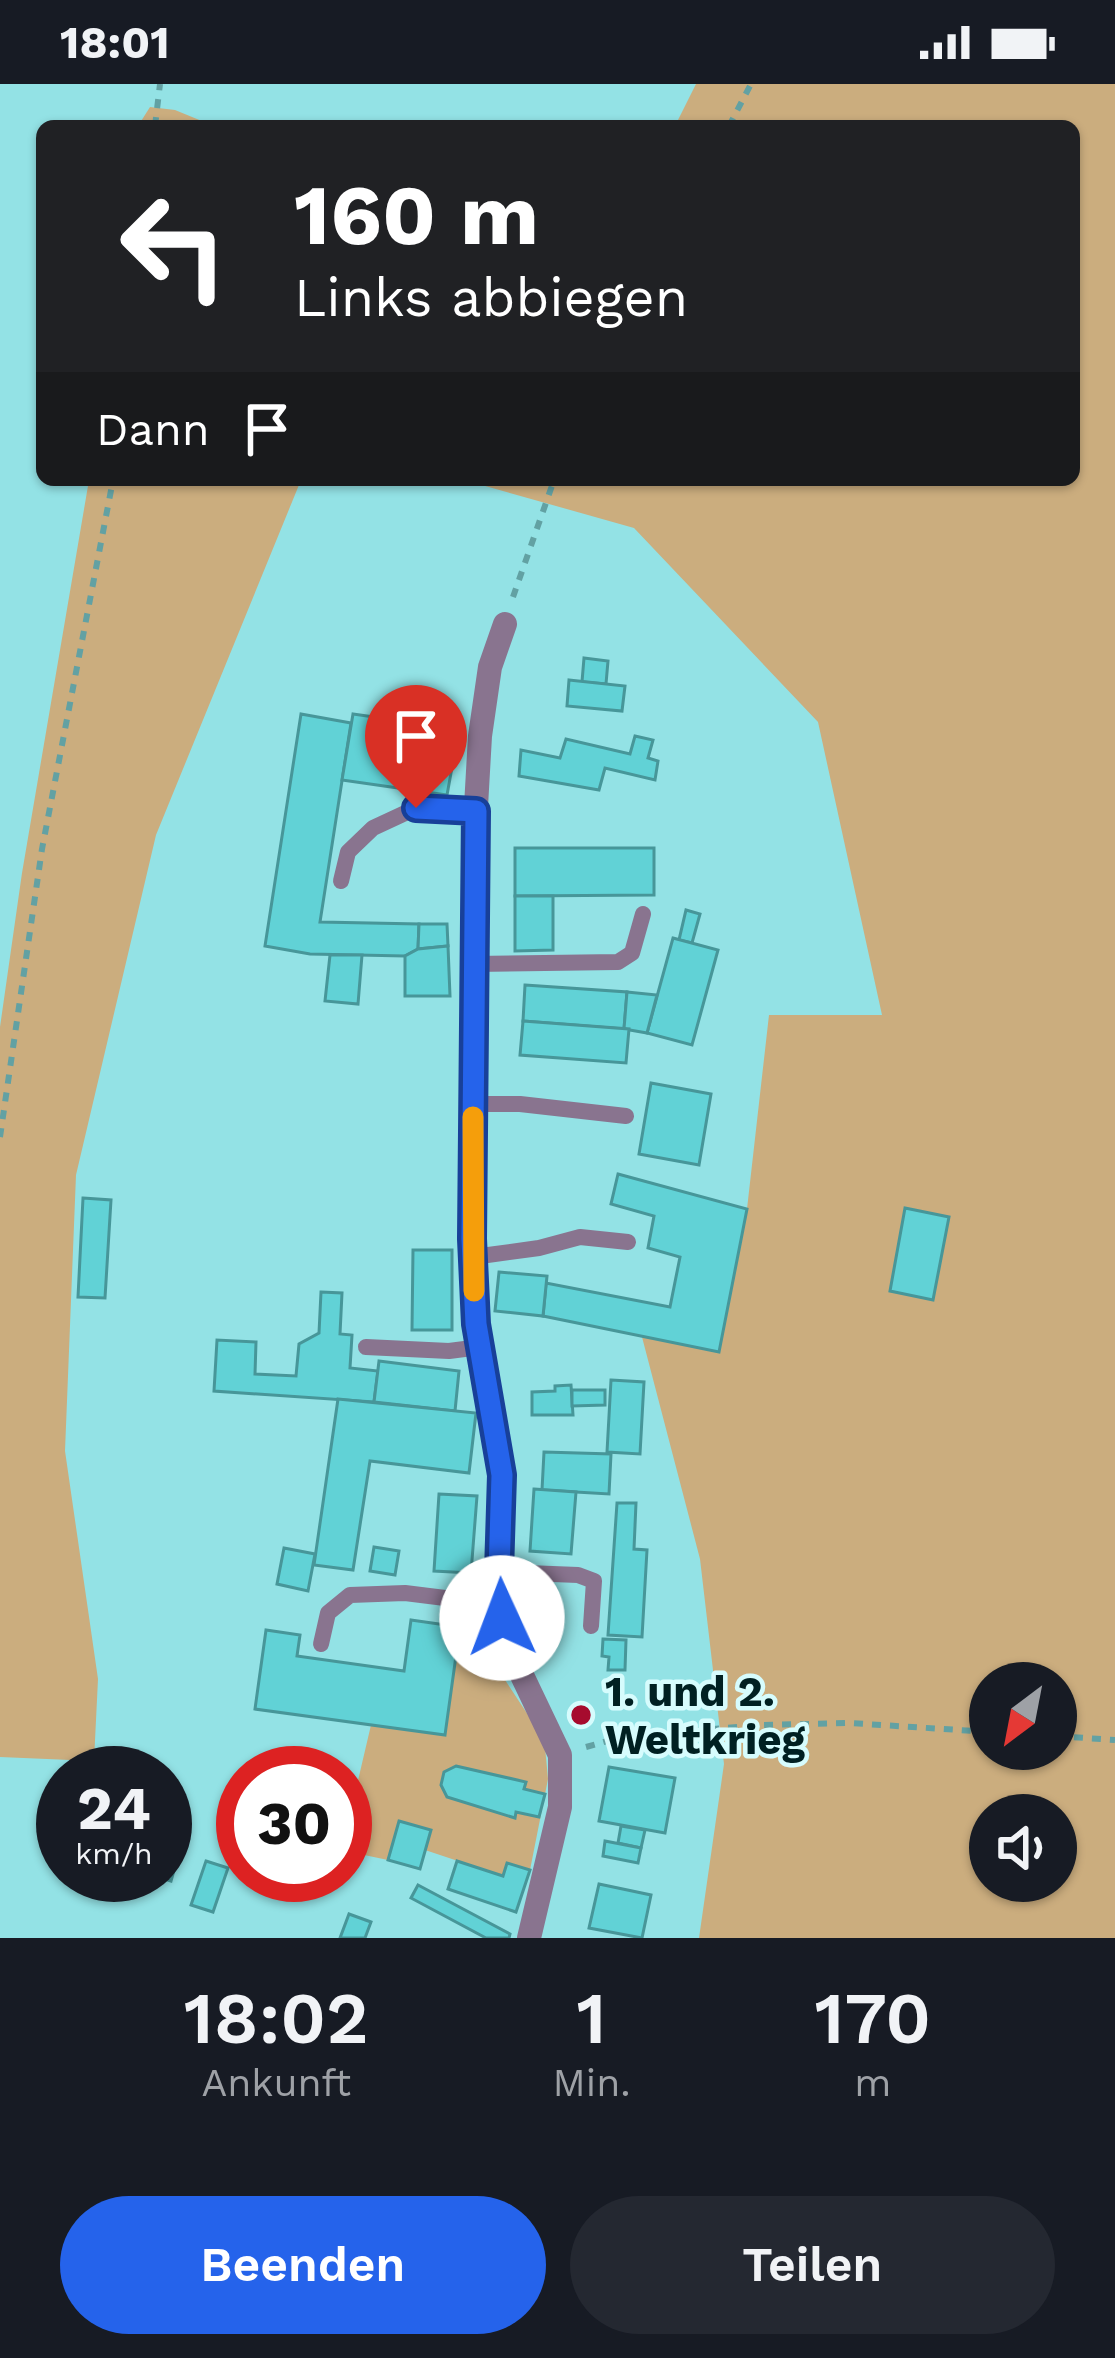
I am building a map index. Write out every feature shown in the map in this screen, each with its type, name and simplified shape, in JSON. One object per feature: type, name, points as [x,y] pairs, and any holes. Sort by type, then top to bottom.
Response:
[{"type":"street","points":[[505,624],[490,667],[476,811],[473,1257],[476,1324],[502,1475],[502,1618],[518,1667],[560,1755],[560,1807],[529,1938]]},
{"type":"lane","points":[[341,881],[348,852],[374,828],[416,808],[476,811]]},
{"type":"lane","points":[[474,964],[618,962],[632,953],[643,914]]},
{"type":"lane","points":[[473,1104],[626,1115]]},
{"type":"lane","points":[[473,1257],[539,1249],[580,1238],[628,1241]]},
{"type":"lane","points":[[366,1347],[449,1351],[480,1347]]},
{"type":"lane","points":[[499,1572],[578,1575],[594,1581],[591,1626]]},
{"type":"lane","points":[[321,1644],[328,1612],[350,1595],[404,1593],[469,1601],[501,1598]]},
{"type":"path","points":[[156,120],[160,84]]},
{"type":"path","points":[[732,120],[751,84]]},
{"type":"path","points":[[0,1138],[42,849],[112,486]]},
{"type":"path","points":[[505,624],[552,486]]},
{"type":"path","points":[[560,1755],[625,1736],[763,1725],[850,1723],[969,1731]]},
{"type":"path","points":[[1077,1737],[1115,1740]]},
{"type":"shaded area","points":[[696,84],[1115,84],[1115,1938],[699,1938],[724,1764],[700,1559],[642,1337],[719,1352],[747,1209],[769,1015],[882,1015],[818,722],[634,528],[485,486],[1080,486],[1080,120],[678,120]]},
{"type":"shaded area","points":[[150,107],[199,120],[142,120]]},
{"type":"shaded area","points":[[88,486],[299,486],[156,835],[76,1175],[65,1451],[98,1679],[95,1746],[36,1746],[36,1759],[0,1757],[0,1027]]},
{"type":"shaded area","points":[[460,1627],[471,1628],[545,1747],[548,1779],[530,1870],[508,1863],[503,1876],[425,1850],[431,1830],[399,1821],[388,1860],[372,1857],[372,1746],[366,1746],[371,1725],[444,1735]]},
{"type":"building","points":[[584,658],[608,661],[606,684],[582,682]]},
{"type":"building","points":[[569,680],[625,686],[622,711],[567,706]]},
{"type":"building","points":[[301,714],[351,723],[320,922],[419,924],[418,949],[405,956],[310,954],[265,946]]},
{"type":"building","points":[[353,714],[459,729],[447,795],[342,780]]},
{"type":"building","points":[[635,736],[653,740],[648,758],[658,761],[655,780],[605,768],[599,790],[519,776],[521,750],[560,758],[566,739],[630,754]]},
{"type":"building","points":[[515,848],[654,848],[654,895],[515,896]]},
{"type":"building","points":[[515,896],[553,896],[553,950],[515,951]]},
{"type":"building","points":[[686,910],[700,914],[692,943],[679,940]]},
{"type":"building","points":[[419,924],[447,924],[448,946],[418,949]]},
{"type":"building","points":[[673,938],[718,950],[692,1045],[647,1033]]},
{"type":"building","points":[[448,946],[450,996],[405,996],[405,956],[418,949]]},
{"type":"building","points":[[330,955],[362,955],[358,1004],[325,1001]]},
{"type":"building","points":[[525,985],[627,992],[624,1029],[523,1021]]},
{"type":"building","points":[[627,992],[657,995],[647,1033],[624,1029]]},
{"type":"building","points":[[523,1021],[629,1029],[626,1063],[520,1055]]},
{"type":"building","points":[[651,1083],[711,1094],[699,1165],[639,1154]]},
{"type":"building","points":[[618,1174],[747,1209],[719,1352],[543,1316],[546,1283],[670,1307],[680,1257],[648,1248],[654,1216],[611,1204]]},
{"type":"building","points":[[83,1198],[111,1200],[105,1298],[78,1297]]},
{"type":"building","points":[[905,1208],[949,1217],[933,1300],[890,1291]]},
{"type":"building","points":[[413,1250],[452,1250],[452,1330],[412,1330]]},
{"type":"building","points":[[499,1272],[547,1276],[543,1316],[495,1311]]},
{"type":"building","points":[[321,1292],[342,1293],[340,1334],[352,1335],[350,1368],[378,1371],[374,1402],[214,1391],[217,1340],[256,1342],[255,1374],[296,1376],[299,1344],[319,1333]]},
{"type":"building","points":[[379,1361],[459,1371],[455,1411],[374,1402]]},
{"type":"building","points":[[611,1380],[644,1382],[640,1454],[607,1452]]},
{"type":"building","points":[[571,1385],[573,1415],[532,1415],[532,1392]]},
{"type":"building","points":[[572,1390],[605,1390],[605,1405],[572,1406]]},
{"type":"building","points":[[338,1399],[476,1413],[469,1473],[370,1461],[353,1570],[314,1565]]},
{"type":"building","points":[[544,1452],[611,1454],[609,1494],[542,1490]]},
{"type":"building","points":[[534,1489],[576,1492],[571,1554],[530,1551]]},
{"type":"building","points":[[439,1494],[477,1496],[471,1573],[434,1571]]},
{"type":"building","points":[[617,1503],[636,1503],[634,1549],[647,1550],[642,1637],[608,1635]]},
{"type":"building","points":[[374,1547],[399,1551],[395,1575],[370,1571]]},
{"type":"building","points":[[284,1548],[315,1554],[308,1591],[277,1584]]},
{"type":"building","points":[[411,1620],[460,1627],[445,1735],[255,1709],[266,1630],[300,1635],[297,1656],[404,1671]]},
{"type":"building","points":[[603,1639],[626,1640],[625,1670],[608,1670],[609,1657],[602,1656]]},
{"type":"building","points":[[456,1766],[526,1782],[524,1789],[545,1794],[539,1817],[516,1812],[515,1818],[447,1797],[441,1785],[444,1772]]},
{"type":"building","points":[[609,1767],[675,1778],[665,1833],[599,1821]]},
{"type":"building","points":[[399,1821],[431,1830],[420,1869],[388,1860]]},
{"type":"building","points":[[621,1826],[645,1830],[641,1848],[618,1843]]},
{"type":"building","points":[[605,1841],[641,1848],[638,1863],[603,1856]]},
{"type":"building","points":[[206,1861],[216,1864],[213,1912],[191,1905]]},
{"type":"building","points":[[457,1861],[503,1876],[507,1863],[530,1870],[516,1912],[448,1889]]},
{"type":"building","points":[[599,1884],[651,1895],[642,1938],[589,1928]]},
{"type":"building","points":[[418,1885],[510,1934],[509,1938],[486,1938],[411,1898]]},
{"type":"building","points":[[349,1914],[371,1922],[365,1938],[340,1938]]},
{"type":"slow traffic","points":[[473,1117],[474,1291]]},
{"type":"place","name":"1. und 2. Weltkrieg","points":[[581,1715]]},
{"type":"route","points":[[416,808],[476,811],[472,1239],[476,1324],[502,1475],[502,1618]]}]
